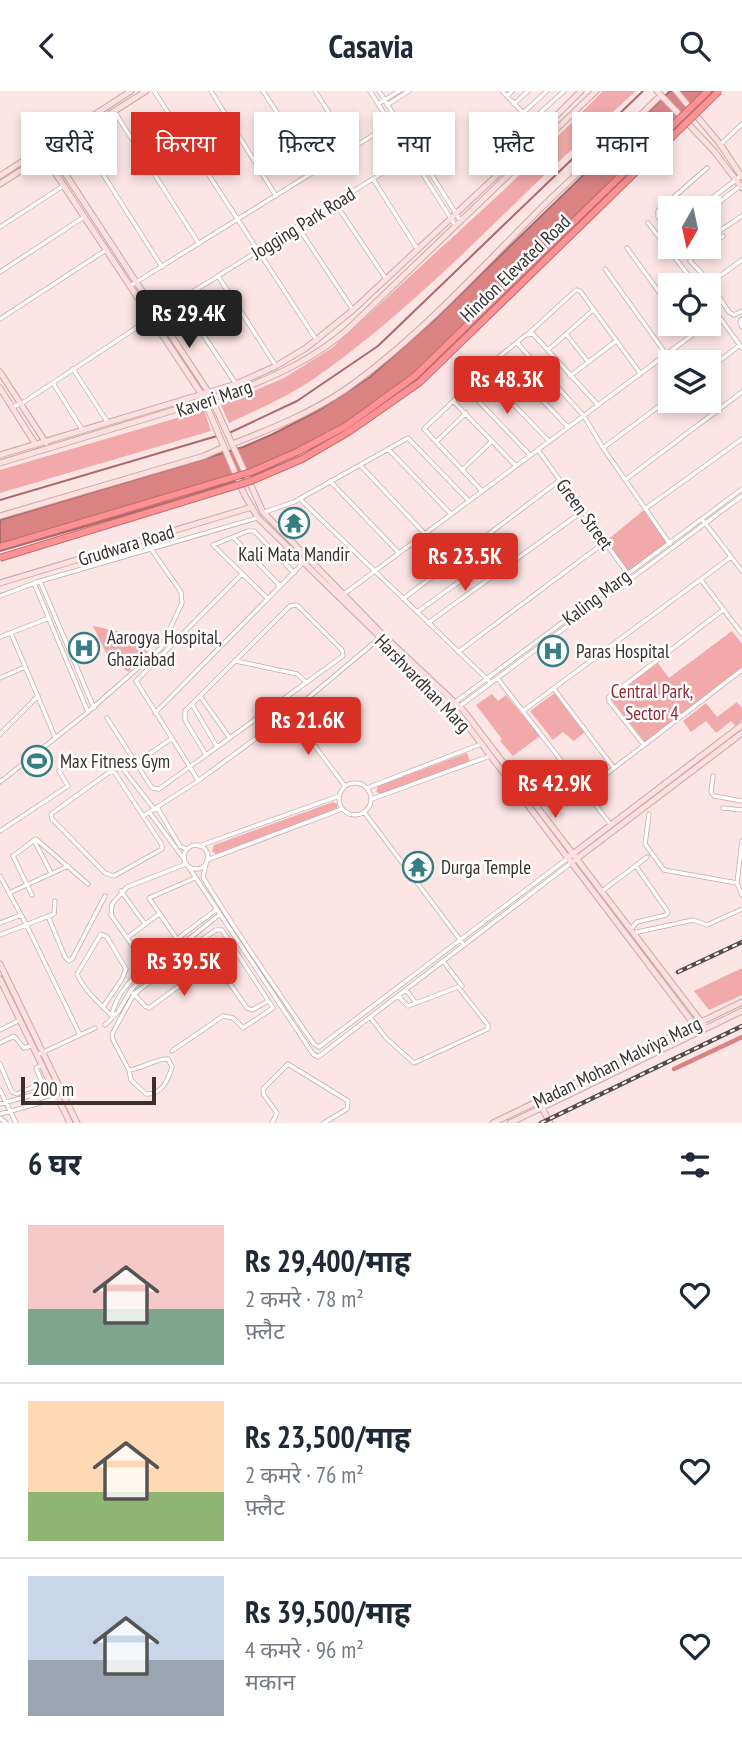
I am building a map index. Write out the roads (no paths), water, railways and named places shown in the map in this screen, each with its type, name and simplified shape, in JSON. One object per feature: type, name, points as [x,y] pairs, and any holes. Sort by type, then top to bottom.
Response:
[{"type":"highway","name":"Hindon Elevated Road","points":[[0,547],[251,472],[297,452],[345,426],[415,376],[708,91]]},
{"type":"highway","name":"Hindon Elevated Road","points":[[0,558],[251,481],[302,459],[350,431],[420,382],[719,91]]},
{"type":"street","points":[[98,112],[131,91]]},
{"type":"street","points":[[146,91],[114,111],[199,244]]},
{"type":"street","points":[[155,91],[317,341]]},
{"type":"street","points":[[211,91],[276,196]]},
{"type":"street","points":[[263,91],[277,112]]},
{"type":"street","points":[[315,91],[329,112]]},
{"type":"street","points":[[370,91],[384,112]]},
{"type":"street","points":[[379,91],[460,220]]},
{"type":"street","points":[[380,106],[399,91]]},
{"type":"street","points":[[386,102],[410,91]]},
{"type":"street","points":[[502,91],[522,112]]},
{"type":"street","points":[[507,96],[512,91]]},
{"type":"street","points":[[514,104],[528,91]]},
{"type":"street","points":[[524,112],[547,91]]},
{"type":"street","points":[[541,112],[564,91]]},
{"type":"street","name":"Kaveri Marg","points":[[558,114],[581,91]]},
{"type":"street","name":"Kaveri Marg","points":[[0,463],[279,374],[323,350],[596,91]]},
{"type":"street","points":[[676,91],[720,144],[740,181]]},
{"type":"street","points":[[231,443],[301,416],[367,374],[443,306],[660,94],[740,181]]},
{"type":"street","points":[[720,144],[742,124]]},
{"type":"street","points":[[0,176],[21,162]]},
{"type":"street","points":[[675,196],[707,168]]},
{"type":"street","points":[[0,184],[21,171]]},
{"type":"street","name":"Harshvardhan Marg","points":[[56,175],[203,399],[244,494],[257,517],[302,564],[455,706],[572,858],[699,1031]]},
{"type":"street","name":"Harshvardhan Marg","points":[[66,175],[211,396],[251,491],[263,512],[381,636]]},
{"type":"street","points":[[103,175],[162,267]]},
{"type":"street","points":[[130,286],[309,175]]},
{"type":"street","name":"Jogging Park Road","points":[[159,313],[379,175]]},
{"type":"street","points":[[424,175],[455,225]]},
{"type":"street","name":"Kaveri Marg","points":[[211,396],[276,366],[317,341],[418,250],[495,175]]},
{"type":"street","points":[[373,179],[418,250]]},
{"type":"street","points":[[717,196],[740,181]]},
{"type":"street","points":[[721,199],[740,181]]},
{"type":"street","points":[[0,227],[63,186]]},
{"type":"street","points":[[335,203],[386,279]]},
{"type":"street","points":[[721,230],[742,216]]},
{"type":"street","points":[[0,272],[84,217]]},
{"type":"street","points":[[649,223],[687,273]]},
{"type":"street","points":[[298,227],[353,310]]},
{"type":"street","points":[[627,248],[658,291]]},
{"type":"street","points":[[0,319],[106,250]]},
{"type":"street","points":[[692,259],[709,281],[742,261]]},
{"type":"street","points":[[742,261],[716,281],[713,288],[732,315],[742,311]]},
{"type":"street","points":[[605,269],[663,350]]},
{"type":"street","points":[[218,276],[276,366]]},
{"type":"street","points":[[482,491],[424,429],[500,356],[576,290],[580,291],[640,373]]},
{"type":"street","points":[[180,300],[236,384]]},
{"type":"street","points":[[548,351],[594,310]]},
{"type":"street","points":[[12,407],[21,404],[151,318]]},
{"type":"street","points":[[721,319],[741,347],[721,361]]},
{"type":"street","points":[[742,319],[742,327]]},
{"type":"street","points":[[529,333],[533,334],[598,405]]},
{"type":"street","points":[[566,334],[588,362]]},
{"type":"street","points":[[672,350],[691,336]]},
{"type":"street","points":[[570,376],[616,341]]},
{"type":"street","points":[[517,343],[584,416],[603,448],[673,548]]},
{"type":"street","points":[[500,356],[568,427]]},
{"type":"street","points":[[343,595],[658,360]]},
{"type":"street","points":[[74,369],[109,423]]},
{"type":"street","points":[[0,372],[50,448]]},
{"type":"street","points":[[482,373],[549,442]]},
{"type":"street","points":[[53,383],[83,431]]},
{"type":"street","points":[[0,388],[40,451]]},
{"type":"street","points":[[466,388],[531,455]]},
{"type":"street","points":[[625,480],[742,392]]},
{"type":"street","points":[[164,398],[168,406]]},
{"type":"street","name":"Kaveri Marg","points":[[0,455],[168,406],[203,399]]},
{"type":"street","points":[[453,401],[516,466]]},
{"type":"street","points":[[603,448],[658,407]]},
{"type":"street","points":[[436,443],[466,413]]},
{"type":"street","points":[[263,512],[300,499],[406,438],[410,439],[469,501]]},
{"type":"street","points":[[645,509],[742,439]]},
{"type":"street","points":[[462,470],[492,441]]},
{"type":"street","points":[[0,516],[204,456],[224,446]]},
{"type":"street","points":[[388,449],[451,514]]},
{"type":"street","name":"Green Street","points":[[537,450],[632,578]]},
{"type":"street","points":[[360,465],[425,534]]},
{"type":"street","points":[[403,599],[560,480]]},
{"type":"street","points":[[330,481],[399,553]]},
{"type":"street","name":"Kaling Marg","points":[[455,706],[487,679],[742,489]]},
{"type":"street","name":"Kaling Marg","points":[[455,706],[498,678],[742,496]]},
{"type":"street","points":[[300,499],[491,683]]},
{"type":"street","name":"Grudwara Road","points":[[0,583],[252,507]]},
{"type":"street","points":[[428,623],[583,511]]},
{"type":"street","points":[[0,596],[37,582],[257,517]]},
{"type":"street","points":[[702,519],[742,571]]},
{"type":"street","points":[[268,600],[213,547],[215,544],[254,531],[294,573]]},
{"type":"street","points":[[233,537],[280,586]]},
{"type":"street","points":[[458,652],[605,542]]},
{"type":"street","points":[[37,582],[92,709],[161,648],[183,599],[151,549]]},
{"type":"street","points":[[417,612],[498,554]]},
{"type":"street","points":[[523,711],[731,557]]},
{"type":"street","points":[[155,713],[302,564]]},
{"type":"street","points":[[198,781],[136,685],[137,680],[242,574]]},
{"type":"street","points":[[701,580],[742,634]]},
{"type":"street","points":[[0,782],[88,712],[37,582]]},
{"type":"street","points":[[107,718],[152,788],[156,790],[206,755],[280,700],[341,658],[343,652],[295,604],[290,605],[185,711],[184,717],[206,755]]},
{"type":"street","points":[[644,745],[609,701],[609,697],[723,610]]},
{"type":"street","points":[[0,637],[49,618]]},
{"type":"street","points":[[11,633],[56,738]]},
{"type":"street","points":[[143,816],[198,781],[289,714],[381,636]]},
{"type":"street","points":[[235,661],[297,674],[306,682]]},
{"type":"street","points":[[0,678],[26,667]]},
{"type":"street","points":[[584,791],[742,670]]},
{"type":"street","points":[[498,678],[612,827]]},
{"type":"street","points":[[553,689],[614,768]]},
{"type":"street","points":[[0,734],[38,696]]},
{"type":"street","points":[[200,696],[229,738]]},
{"type":"street","points":[[280,700],[345,786]]},
{"type":"street","points":[[192,704],[217,747]]},
{"type":"street","points":[[155,810],[195,878],[218,907],[316,1057],[464,945],[742,725]]},
{"type":"street","points":[[612,827],[742,733]]},
{"type":"street","points":[[136,763],[171,739]]},
{"type":"street","points":[[368,788],[484,743]]},
{"type":"street","points":[[372,799],[494,755]]},
{"type":"street","points":[[120,765],[180,846],[188,849],[339,796],[345,786],[355,782],[368,788],[372,799],[368,809],[353,815],[342,809],[339,796]]},
{"type":"street","points":[[0,831],[68,786],[59,771]]},
{"type":"street","points":[[111,771],[115,773],[143,816],[162,849],[111,876],[51,817],[52,811],[111,771]]},
{"type":"street","points":[[713,776],[711,792],[714,796],[742,801]]},
{"type":"street","points":[[723,808],[742,810]]},
{"type":"street","points":[[146,965],[110,912],[121,891],[186,863],[198,869],[206,862],[342,809]]},
{"type":"street","points":[[364,812],[464,945]]},
{"type":"street","points":[[649,814],[645,844],[664,870],[737,883]]},
{"type":"street","points":[[34,840],[51,873]]},
{"type":"street","points":[[32,895],[13,856],[34,840],[40,840],[88,884]]},
{"type":"street","points":[[742,841],[737,883],[742,895]]},
{"type":"street","points":[[200,846],[206,852],[203,877],[218,907]]},
{"type":"street","points":[[186,863],[188,849]]},
{"type":"street","points":[[601,892],[647,857]]},
{"type":"street","points":[[281,1002],[316,1047],[323,1046],[572,858]]},
{"type":"street","name":"Harshvardhan Marg","points":[[572,858],[706,1027]]},
{"type":"street","points":[[9,893],[68,866]]},
{"type":"street","points":[[632,931],[637,922],[666,915],[668,912],[636,866]]},
{"type":"street","points":[[0,876],[80,1035]]},
{"type":"street","points":[[177,939],[149,900],[150,897],[195,878]]},
{"type":"street","points":[[121,891],[145,924]]},
{"type":"street","points":[[48,916],[69,961],[105,896]]},
{"type":"street","points":[[0,935],[55,913],[55,901]]},
{"type":"street","points":[[129,1070],[165,1058],[172,1067],[164,1086],[150,1095],[144,1093],[131,1080],[129,1070],[111,1036],[130,990],[146,965],[218,907]]},
{"type":"street","points":[[632,931],[693,921],[707,925],[742,909]]},
{"type":"street","points":[[105,1025],[112,1016],[112,1009],[151,969],[222,913]]},
{"type":"street","points":[[128,937],[159,914]]},
{"type":"street","points":[[0,923],[21,915]]},
{"type":"street","points":[[268,1001],[252,1010],[247,1008],[200,941],[216,930],[222,930],[273,1008]]},
{"type":"street","points":[[130,990],[149,1008],[208,965],[208,960],[187,931]]},
{"type":"street","points":[[103,1007],[126,969],[107,937],[101,933],[77,974],[81,983],[103,1007],[112,1016]]},
{"type":"street","points":[[130,990],[192,950]]},
{"type":"street","points":[[443,961],[462,986]]},
{"type":"street","points":[[0,964],[32,1045],[40,1053],[42,1065],[53,1089],[72,1121]]},
{"type":"street","points":[[0,979],[23,1019],[72,1121]]},
{"type":"street","points":[[370,1017],[386,1038],[414,1063],[488,1028],[458,987],[407,1006],[398,996]]},
{"type":"street","points":[[406,990],[416,1003]]},
{"type":"street","points":[[173,1051],[223,1016],[233,1018],[243,1028],[281,1002]]},
{"type":"street","name":"Madan Mohan Malviya Marg","points":[[510,1123],[540,1104],[742,1002]]},
{"type":"street","name":"Madan Mohan Malviya Marg","points":[[493,1123],[742,1011]]},
{"type":"street","points":[[360,1017],[364,1022]]},
{"type":"street","points":[[0,1030],[23,1019]]},
{"type":"street","points":[[40,1053],[95,1028]]},
{"type":"street","points":[[0,1043],[14,1036],[24,1048],[32,1045]]},
{"type":"street","points":[[0,1064],[15,1094],[40,1084],[36,1068],[42,1065]]},
{"type":"street","points":[[272,1123],[277,1114],[263,1089],[288,1064],[348,1101],[348,1109],[324,1123]]},
{"type":"street","points":[[0,1104],[53,1089]]},
{"type":"street","points":[[0,1090],[16,1123]]},
{"type":"street","points":[[6,1123],[0,1116],[58,1098]]},
{"type":"street","points":[[540,1104],[550,1123]]},
{"type":"waterway","points":[[229,433],[297,401],[378,346],[643,91]]},
{"type":"waterway","points":[[0,500],[217,436]]},
{"type":"waterway","points":[[674,1069],[742,1037]]},
{"type":"railway","points":[[678,972],[742,942]]},
{"type":"railway","points":[[541,1123],[742,1026]]},
{"type":"place","name":"Kali Mata Mandir","points":[[294,523]]},
{"type":"place","name":"Aarogya Hospital, Ghaziabad","points":[[84,648]]},
{"type":"place","name":"Paras Hospital","points":[[553,651]]},
{"type":"place","name":"Max Fitness Gym","points":[[37,761]]},
{"type":"place","name":"Durga Temple","points":[[418,867]]},
{"type":"park label","name":"Central Park, Sector 4","points":[[652,702]]}]
